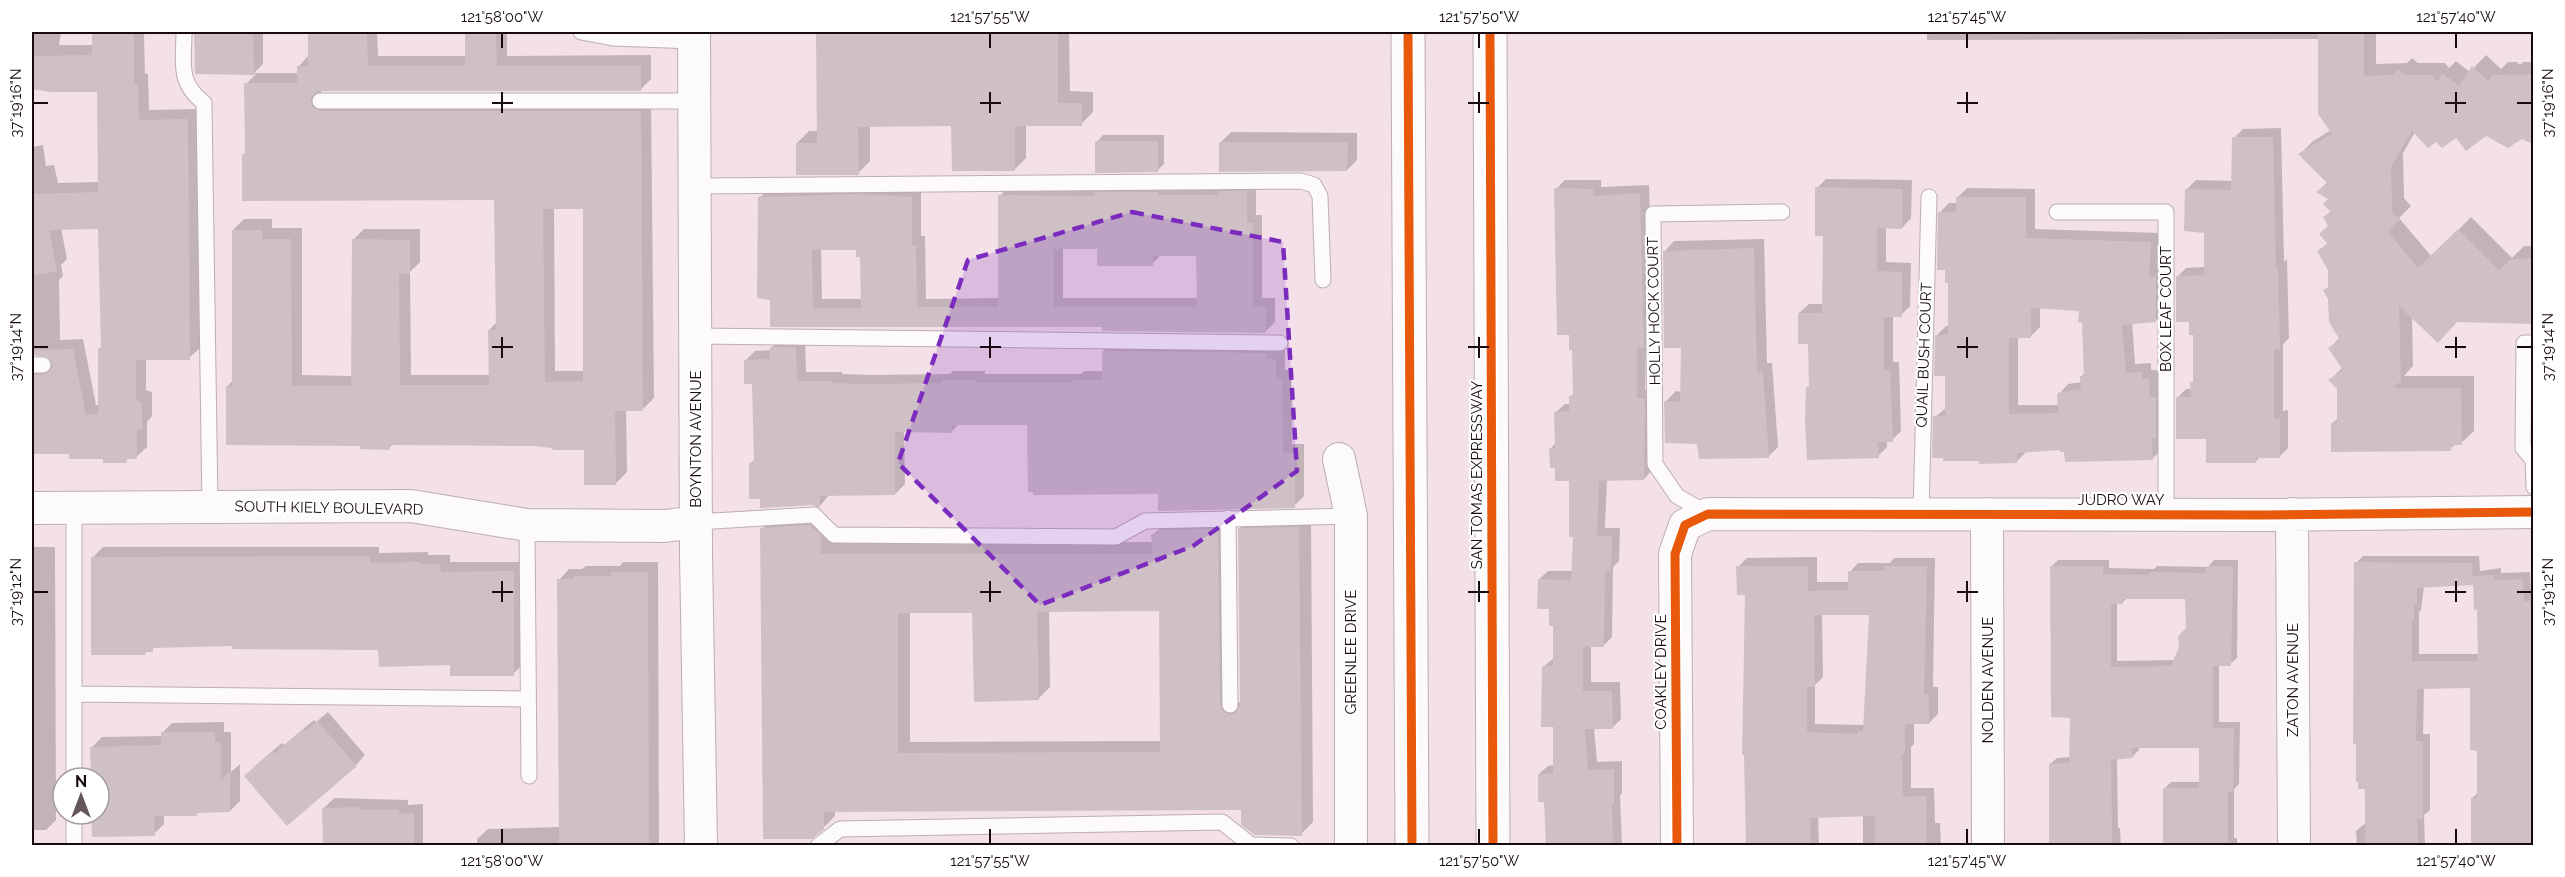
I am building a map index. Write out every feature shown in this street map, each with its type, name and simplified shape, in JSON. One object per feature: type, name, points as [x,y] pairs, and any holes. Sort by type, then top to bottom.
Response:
[{"type":"highway","points":[[1408,32],[1412,846]]},
{"type":"highway","name":"SAN TOMAS EXPRESSWAY","points":[[1490,32],[1493,846]]},
{"type":"street","name":"BOYNTON AVENUE","points":[[694,36],[696,522],[701,846]]},
{"type":"street","name":"GREENLEE DRIVE","points":[[1339,459],[1351,516],[1350,846]]},
{"type":"street","name":"JUDRO WAY","points":[[1708,514],[2292,514],[2533,500]]},
{"type":"street","name":"SOUTH KIELY BOULEVARD","points":[[32,508],[411,506],[526,525],[666,526],[696,522]]},
{"type":"street","name":"COAKLEY DRIVE","points":[[1677,846],[1676,554],[1685,525],[1708,514]]},
{"type":"street","name":"NOLDEN AVENUE","points":[[1987,514],[1988,846]]},
{"type":"street","name":"ZATON AVENUE","points":[[2292,514],[2294,846]]},
{"type":"lane","points":[[184,32],[185,83],[191,93],[204,103],[210,507]]},
{"type":"lane","points":[[581,32],[613,38],[694,36]]},
{"type":"lane","points":[[320,100],[694,100]]},
{"type":"lane","points":[[695,186],[1301,181],[1314,185],[1320,196],[1323,280]]},
{"type":"lane","name":"QUAIL BUSH COURT","points":[[1921,514],[1929,197]]},
{"type":"lane","name":"HOLLY HOCK COURT","points":[[1708,514],[1677,496],[1655,464],[1653,214],[1782,212]]},
{"type":"lane","name":"BOX LEAF COURT","points":[[2057,212],[2166,212],[2166,515]]},
{"type":"lane","points":[[695,336],[1280,343]]},
{"type":"lane","points":[[2533,500],[2533,460],[2523,448],[2523,436],[2524,343],[2534,343]]},
{"type":"lane","points":[[74,508],[75,766]]},
{"type":"lane","points":[[696,522],[814,515],[834,535],[1116,537],[1145,521],[1351,516]]},
{"type":"lane","points":[[1228,518],[1230,705]]},
{"type":"lane","points":[[526,525],[529,776]]},
{"type":"lane","points":[[75,694],[528,699]]},
{"type":"lane","points":[[818,846],[840,829],[1222,822],[1251,845],[1291,846]]},
{"type":"lane","points":[[74,826],[74,846]]},
{"type":"highlighted area","points":[[1132,212],[1283,242],[1297,471],[1193,546],[1040,605],[898,463],[968,260]]},
{"type":"building","points":[[92,32],[134,32],[134,84],[138,84],[139,120],[188,119],[190,360],[136,360],[136,400],[142,402],[142,429],[138,429],[137,432],[137,459],[127,459],[127,463],[103,463],[103,459],[69,459],[69,454],[32,454],[32,375],[47,374],[53,366],[48,357],[32,355],[32,350],[73,349],[86,415],[98,414],[98,348],[101,348],[98,229],[49,230],[57,271],[32,276],[32,194],[98,192],[97,92],[51,92],[32,89],[32,56],[92,55]]},
{"type":"building","points":[[194,32],[253,32],[254,75],[195,74]]},
{"type":"building","points":[[308,32],[367,32],[368,66],[465,66],[465,32],[496,32],[497,66],[641,66],[641,91],[320,91],[315,93],[310,100],[312,106],[320,111],[641,111],[643,411],[615,411],[616,485],[584,485],[584,450],[553,450],[533,446],[390,445],[390,450],[360,449],[360,446],[226,445],[226,386],[232,386],[232,230],[262,230],[262,239],[291,239],[292,386],[351,386],[352,239],[410,240],[410,274],[399,274],[400,385],[489,385],[488,330],[496,330],[494,200],[242,201],[242,154],[245,154],[244,83],[297,83],[297,66],[308,66]],"holes":[[[543,209],[583,209],[583,381],[545,382]]]},
{"type":"building","points":[[816,32],[1058,32],[1058,103],[1082,103],[1082,126],[1015,126],[1015,171],[952,171],[951,126],[858,127],[859,175],[796,175],[796,143],[817,143]]},
{"type":"building","points":[[2318,32],[2364,32],[2364,76],[2393,75],[2399,69],[2405,75],[2432,75],[2438,82],[2442,73],[2459,86],[2472,66],[2488,81],[2493,75],[2507,77],[2508,75],[2534,74],[2534,145],[2522,139],[2508,148],[2486,136],[2466,151],[2456,138],[2442,148],[2436,142],[2428,148],[2412,131],[2391,167],[2392,211],[2399,220],[2388,232],[2418,268],[2458,229],[2499,270],[2510,259],[2534,258],[2534,324],[2457,322],[2438,343],[2399,306],[2401,381],[2393,388],[2461,388],[2462,445],[2451,445],[2451,451],[2331,452],[2331,423],[2337,423],[2337,389],[2328,380],[2343,370],[2328,348],[2340,340],[2329,322],[2328,299],[2323,290],[2328,287],[2328,270],[2317,251],[2328,244],[2319,234],[2328,226],[2323,217],[2331,212],[2323,204],[2328,199],[2316,192],[2328,184],[2298,154],[2329,135],[2333,135],[2318,114]]},
{"type":"building","points":[[2232,137],[2273,137],[2280,349],[2274,349],[2274,419],[2280,419],[2280,458],[2256,458],[2256,463],[2206,463],[2206,439],[2176,439],[2176,397],[2191,397],[2193,335],[2189,335],[2189,322],[2176,322],[2176,276],[2204,275],[2204,233],[2184,231],[2185,189],[2231,190]]},
{"type":"building","points":[[1095,141],[1158,141],[1158,172],[1095,173]]},
{"type":"building","points":[[1219,142],[1348,142],[1347,171],[1219,172]]},
{"type":"building","points":[[1815,187],[1903,189],[1902,229],[1877,228],[1877,271],[1902,272],[1902,317],[1884,317],[1884,371],[1890,370],[1893,442],[1878,442],[1879,458],[1807,460],[1805,422],[1806,387],[1809,387],[1808,344],[1798,344],[1798,313],[1822,313],[1823,236],[1815,236]]},
{"type":"building","points":[[1554,188],[1593,189],[1593,196],[1640,193],[1644,348],[1637,348],[1637,398],[1645,399],[1644,480],[1599,481],[1597,536],[1612,536],[1611,571],[1605,571],[1604,647],[1583,647],[1583,691],[1612,691],[1613,729],[1585,729],[1588,770],[1614,769],[1613,846],[1546,846],[1544,802],[1538,802],[1538,774],[1553,773],[1553,727],[1541,727],[1542,666],[1553,666],[1553,626],[1549,626],[1549,609],[1537,609],[1538,579],[1571,580],[1573,537],[1569,537],[1569,481],[1555,481],[1555,468],[1550,468],[1549,448],[1555,448],[1554,412],[1569,411],[1569,396],[1573,396],[1572,350],[1569,350],[1569,335],[1557,335]]},
{"type":"building","points":[[1219,191],[1247,191],[1247,223],[1253,223],[1253,307],[1266,307],[1266,333],[1102,331],[1102,327],[770,327],[770,300],[757,298],[758,197],[859,194],[912,197],[912,245],[916,245],[917,307],[998,307],[998,195],[1095,196],[1095,192],[1158,192],[1158,195],[1219,195]],"holes":[[[1054,249],[1097,249],[1097,266],[1153,266],[1153,256],[1196,256],[1197,307],[1054,307]],[[812,250],[856,250],[856,257],[860,257],[861,308],[813,308]]]},
{"type":"building","points":[[1956,197],[2026,197],[2026,238],[2151,242],[2149,277],[2156,277],[2156,322],[2122,325],[2126,373],[2142,372],[2142,379],[2149,378],[2150,397],[2156,397],[2156,439],[2152,439],[2153,460],[2065,462],[2064,452],[2060,450],[2017,453],[2017,463],[1979,464],[1979,461],[1943,461],[1943,458],[1932,458],[1933,416],[1945,416],[1945,376],[1934,376],[1935,335],[1948,335],[1948,283],[1945,283],[1945,270],[1937,270],[1938,212],[1956,212]],"holes":[[[2031,308],[2079,311],[2078,322],[2082,323],[2084,376],[2080,376],[2081,389],[2057,393],[2058,413],[2009,414],[2009,338],[2031,338]]]},
{"type":"building","points":[[1754,248],[1757,372],[1763,372],[1769,458],[1699,459],[1697,444],[1665,443],[1664,401],[1680,402],[1681,348],[1664,348],[1663,251]]},
{"type":"building","points":[[770,347],[796,347],[797,381],[862,384],[942,383],[942,380],[976,380],[976,383],[1073,383],[1073,380],[1102,380],[1102,351],[1266,353],[1266,359],[1276,359],[1276,379],[1282,379],[1283,453],[1295,453],[1295,508],[1158,511],[1158,494],[1033,495],[1033,492],[1028,492],[1027,425],[952,425],[952,433],[895,432],[895,495],[820,496],[820,508],[813,505],[760,508],[760,499],[749,499],[749,463],[754,462],[752,384],[744,384],[744,360],[770,359]]},
{"type":"building","points":[[810,525],[821,535],[821,554],[1152,554],[1151,534],[1158,534],[1158,530],[1218,529],[1220,705],[1222,710],[1230,715],[1235,713],[1240,705],[1238,528],[1299,527],[1302,836],[1255,835],[1241,825],[1241,810],[824,812],[824,829],[812,839],[763,839],[760,528]],"holes":[[[1159,611],[1160,752],[898,753],[898,613],[972,613],[974,702],[1039,700],[1037,612]]]},
{"type":"building","points":[[370,556],[370,563],[440,564],[441,572],[514,571],[514,676],[450,676],[450,665],[379,667],[378,650],[232,649],[232,646],[153,648],[153,652],[145,652],[145,655],[91,655],[91,557]]},
{"type":"building","points":[[2354,562],[2472,563],[2473,585],[2417,588],[2417,604],[2414,604],[2414,619],[2412,619],[2412,661],[2478,661],[2477,610],[2474,610],[2473,576],[2494,575],[2494,580],[2523,579],[2524,601],[2534,601],[2534,846],[2471,846],[2471,798],[2477,798],[2477,751],[2470,750],[2470,688],[2417,689],[2416,741],[2423,741],[2423,819],[2417,819],[2418,846],[2365,846],[2365,789],[2358,789],[2358,782],[2356,782],[2356,744],[2353,744]]},
{"type":"building","points":[[1736,566],[1808,566],[1808,591],[1848,590],[1848,571],[1884,571],[1884,566],[1927,566],[1924,695],[1929,695],[1929,724],[1905,724],[1905,754],[1902,754],[1903,797],[1926,796],[1927,846],[1875,846],[1875,816],[1810,818],[1811,846],[1746,846],[1744,755],[1742,755],[1745,595],[1737,595]],"holes":[[[1814,615],[1869,615],[1863,731],[1858,731],[1858,734],[1807,732],[1807,687],[1815,687]]]},
{"type":"building","points":[[2050,566],[2103,566],[2103,574],[2149,575],[2149,572],[2206,573],[2206,566],[2233,566],[2231,666],[2213,666],[2213,728],[2234,728],[2233,792],[2228,792],[2228,846],[2163,846],[2163,788],[2199,788],[2199,748],[2131,748],[2133,758],[2111,760],[2112,846],[2049,846],[2049,764],[2069,763],[2070,718],[2051,717]],"holes":[[[2123,599],[2185,599],[2186,628],[2178,636],[2179,647],[2171,666],[2111,667],[2111,604],[2123,604]]]},
{"type":"building","points":[[611,572],[648,572],[649,846],[559,846],[557,579],[574,579],[574,576],[611,576]]},
{"type":"building","points":[[317,721],[357,766],[287,826],[244,776],[272,751],[274,754],[303,729],[305,731]]},
{"type":"building","points":[[161,732],[215,732],[215,742],[221,742],[221,780],[230,772],[230,812],[197,813],[197,816],[154,816],[155,836],[92,837],[92,826],[111,826],[111,766],[91,766],[90,747],[161,745]]},
{"type":"building","points":[[359,807],[359,810],[399,809],[399,814],[414,813],[414,846],[323,846],[322,808]]},
{"type":"cycle path","points":[[1408,32],[1412,846]]},
{"type":"cycle path","points":[[1490,32],[1493,846]]},
{"type":"cycle path","points":[[1677,846],[1675,554],[1685,525],[1708,514],[2262,515],[2534,512]]}]
